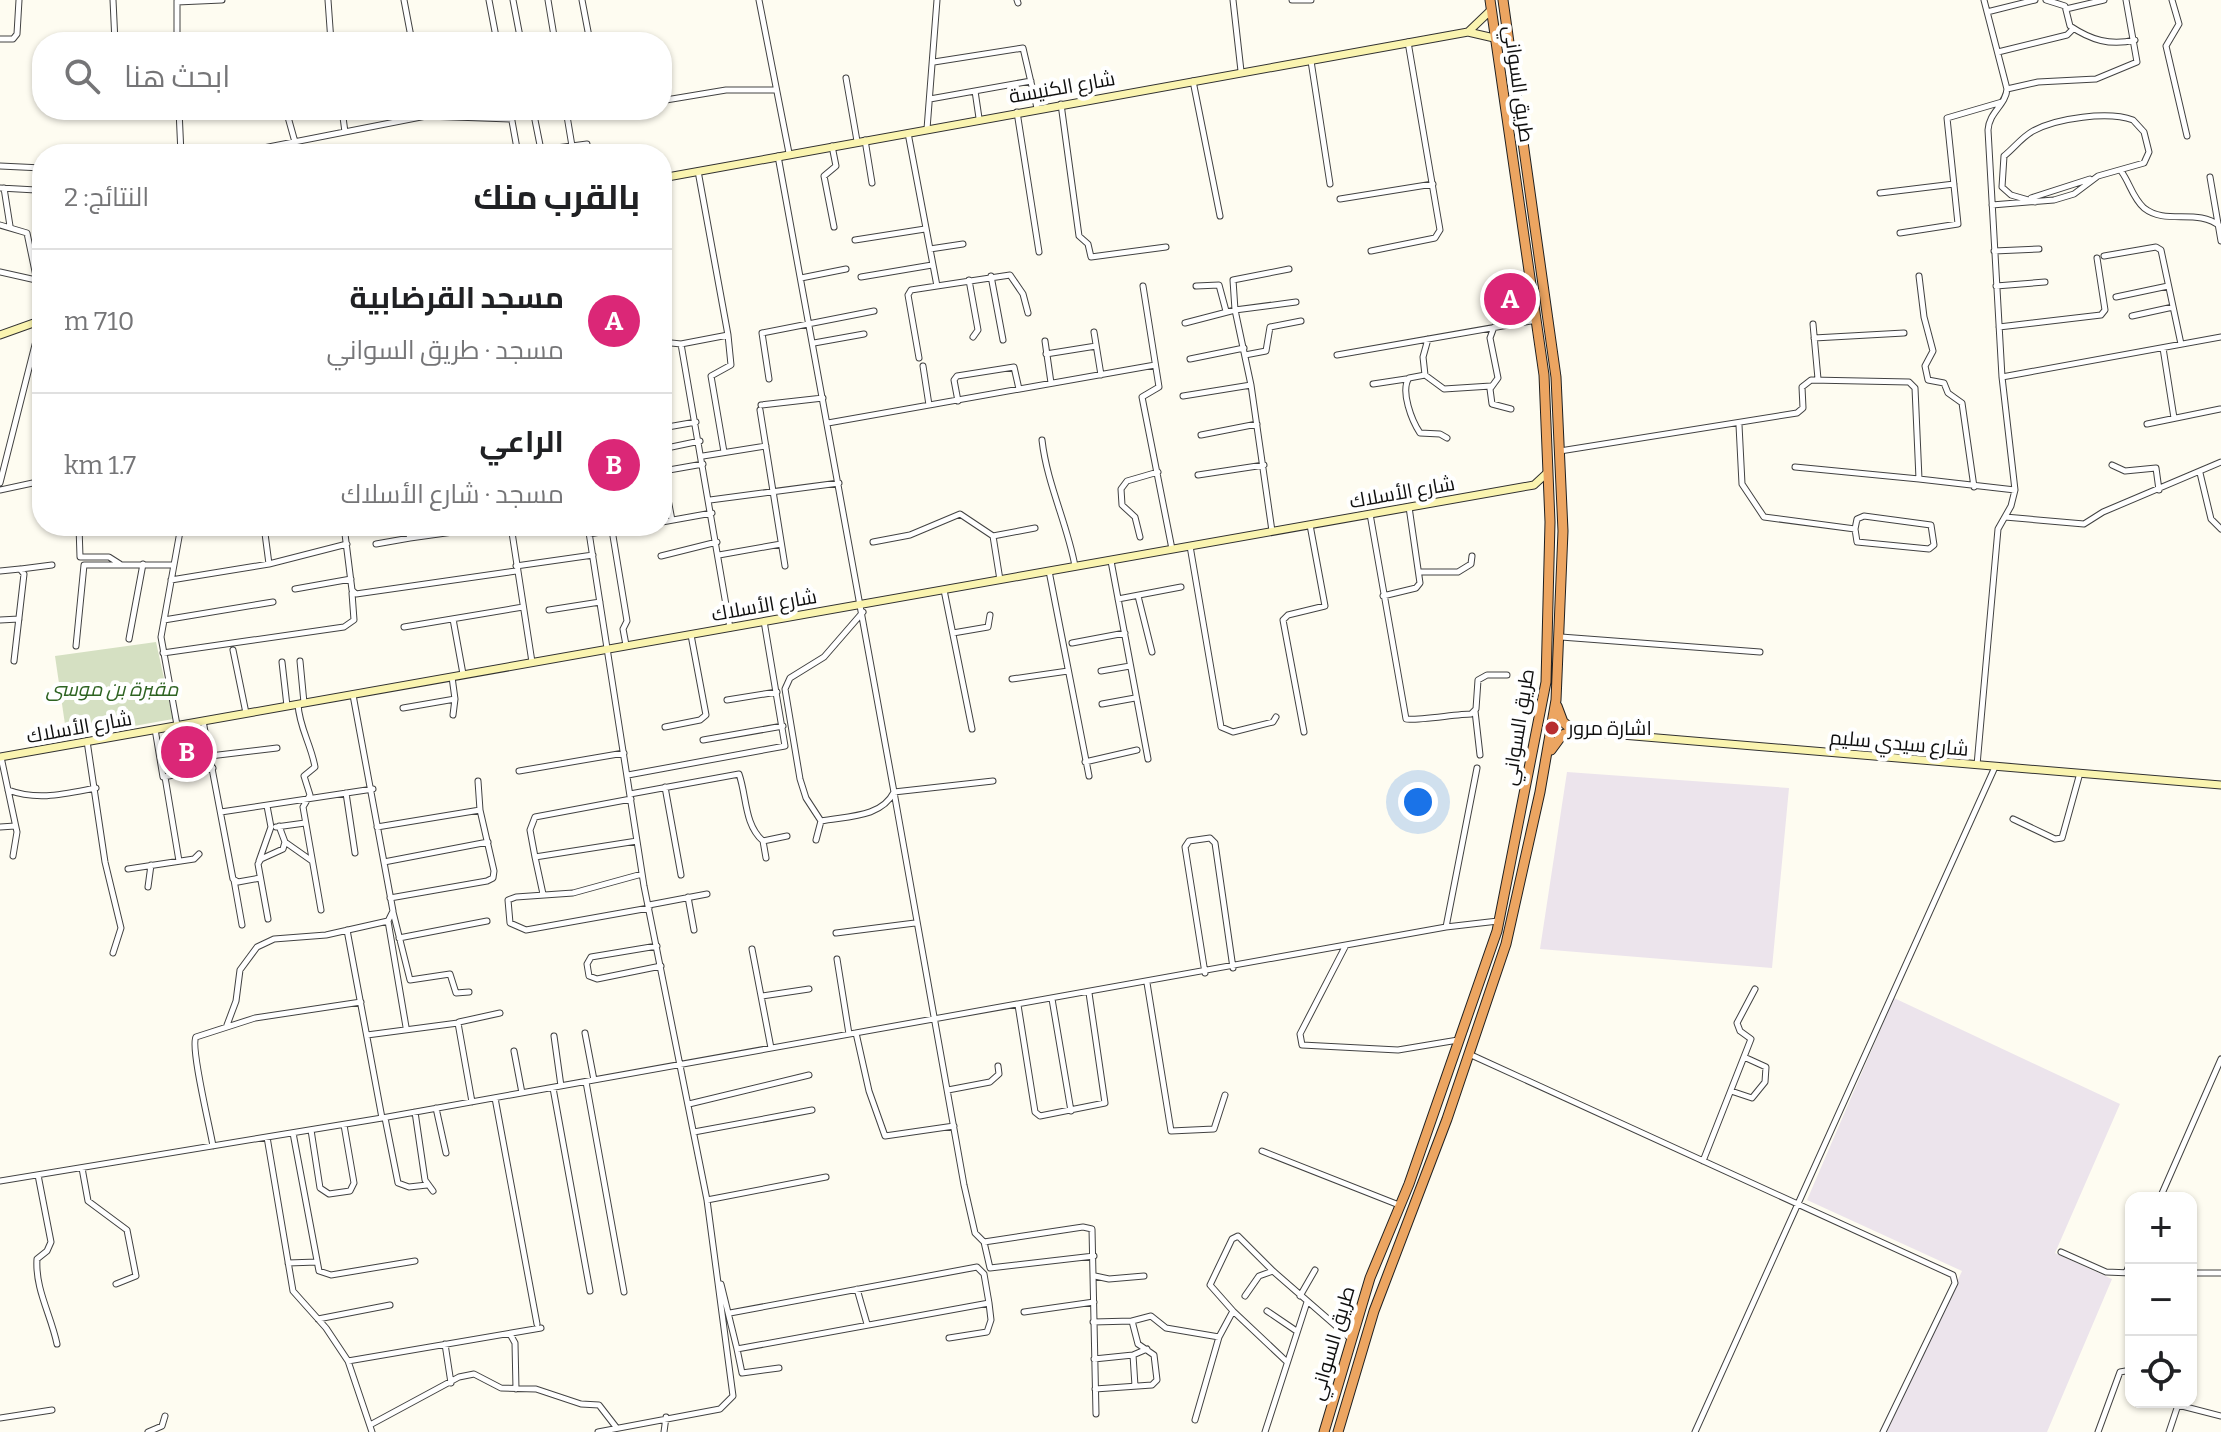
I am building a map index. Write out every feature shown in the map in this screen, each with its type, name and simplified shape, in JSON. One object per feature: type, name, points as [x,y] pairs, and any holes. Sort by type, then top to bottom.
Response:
[{"type":"highway","name":"طريق السواني","points":[[1338,1432],[1374,1311],[1500,960],[1546,764],[1556,700],[1563,531],[1552,333],[1503,0]]},
{"type":"highway","name":"طريق السواني","points":[[1324,1432],[1385,1236],[1400,1205],[1499,921],[1546,682],[1549,494],[1538,319],[1491,5]]},
{"type":"highway","points":[[1546,764],[1555,742],[1574,731],[1562,720],[1556,700]]},
{"type":"highway","points":[[1488,955],[1500,960]]},
{"type":"highway","points":[[1480,979],[1488,980],[1491,987]]},
{"type":"street","points":[[0,39],[13,39],[17,34],[19,0]]},
{"type":"street","points":[[113,0],[115,32]]},
{"type":"street","points":[[177,32],[177,1],[222,0]]},
{"type":"street","points":[[328,0],[330,32]]},
{"type":"street","points":[[404,0],[410,32]]},
{"type":"street","points":[[489,0],[495,32]]},
{"type":"street","points":[[513,0],[519,32]]},
{"type":"street","points":[[548,0],[553,32]]},
{"type":"street","points":[[582,0],[588,32]]},
{"type":"street","points":[[759,0],[789,153]]},
{"type":"street","points":[[927,129],[937,0]]},
{"type":"street","points":[[1233,0],[1241,71]]},
{"type":"street","points":[[1292,0],[1311,0]]},
{"type":"street","points":[[1977,765],[1998,529],[2015,490],[2002,377],[1989,120],[2003,102],[2007,89],[1984,0]]},
{"type":"street","points":[[1987,12],[2035,0]]},
{"type":"street","points":[[2046,0],[2062,4],[2073,29],[2111,45],[2135,40]]},
{"type":"street","points":[[2066,9],[2104,0]]},
{"type":"street","points":[[2007,89],[2038,82],[2104,77],[2137,62],[2126,0]]},
{"type":"street","points":[[2172,0],[2179,24],[2166,46],[2187,136]]},
{"type":"street","points":[[1468,32],[1491,5]]},
{"type":"street","points":[[1998,52],[2067,35],[2073,29]]},
{"type":"street","name":"شارع الكنيسة","points":[[672,176],[1408,42],[1468,32],[1494,38]]},
{"type":"street","points":[[1371,251],[1438,235],[1433,184],[1408,42]]},
{"type":"street","points":[[934,62],[1023,48],[1037,108]]},
{"type":"street","points":[[1311,60],[1330,184]]},
{"type":"street","points":[[846,78],[872,183]]},
{"type":"street","points":[[1193,80],[1220,216]]},
{"type":"street","points":[[930,99],[1031,81]]},
{"type":"street","points":[[672,99],[726,90],[776,90]]},
{"type":"street","points":[[975,91],[979,118]]},
{"type":"street","points":[[1900,233],[1958,224],[1947,118],[2003,102]]},
{"type":"street","points":[[1061,103],[1079,236],[1088,244],[1091,257],[1166,247]]},
{"type":"street","points":[[1016,111],[1039,252]]},
{"type":"street","points":[[2109,117],[2133,120],[2144,132],[2149,158],[2091,179],[2032,200],[2004,190],[2001,164],[2004,156],[2026,135],[2050,124],[2109,117]]},
{"type":"street","points":[[179,120],[181,144]]},
{"type":"street","points":[[289,120],[295,142]]},
{"type":"street","points":[[343,120],[345,132]]},
{"type":"street","points":[[287,144],[396,120]]},
{"type":"street","points":[[512,120],[516,144]]},
{"type":"street","points":[[535,120],[540,144]]},
{"type":"street","points":[[568,120],[572,144]]},
{"type":"street","points":[[908,132],[937,286]]},
{"type":"street","points":[[832,145],[836,166],[824,176],[834,227]]},
{"type":"street","points":[[778,155],[863,608],[915,923],[975,1233],[984,1242],[992,1268],[1094,1256]]},
{"type":"street","points":[[0,166],[32,168]]},
{"type":"street","points":[[698,171],[731,365],[711,376],[724,452]]},
{"type":"street","points":[[2120,171],[2135,198],[2151,213],[2198,215],[2221,227]]},
{"type":"street","points":[[2210,177],[2221,241]]},
{"type":"street","points":[[1992,205],[2074,194],[2091,179]]},
{"type":"street","points":[[1340,199],[1433,184]]},
{"type":"street","points":[[1880,193],[1954,184]]},
{"type":"street","points":[[10,226],[2,188],[32,190]]},
{"type":"street","points":[[0,225],[27,233],[32,259]]},
{"type":"street","points":[[855,240],[925,229]]},
{"type":"street","points":[[930,249],[963,244]]},
{"type":"street","points":[[2104,256],[2159,248],[2181,345]]},
{"type":"street","points":[[1994,251],[2039,249]]},
{"type":"street","points":[[1999,327],[2101,315],[2105,310],[2097,258]]},
{"type":"street","points":[[861,277],[932,265]]},
{"type":"street","points":[[801,278],[846,269]]},
{"type":"street","points":[[1272,531],[1251,385],[1235,310],[1233,280],[1289,269]]},
{"type":"street","points":[[0,272],[32,279]]},
{"type":"street","points":[[919,358],[908,295],[911,290],[1010,275],[1028,313]]},
{"type":"street","points":[[991,276],[1003,340]]},
{"type":"street","points":[[1919,276],[1924,317],[1933,351],[1925,366],[1928,380],[1944,383],[1948,393],[1962,403],[1974,487]]},
{"type":"street","points":[[969,280],[978,330],[973,337]]},
{"type":"street","points":[[1996,286],[2045,282]]},
{"type":"street","points":[[1196,286],[1219,285],[1226,311]]},
{"type":"street","points":[[1143,286],[1159,387],[1142,397],[1172,549]]},
{"type":"street","points":[[2116,297],[2168,286]]},
{"type":"street","points":[[1185,323],[1226,311],[1296,302]]},
{"type":"street","points":[[2132,316],[2173,307]]},
{"type":"street","points":[[769,379],[762,333],[874,311]]},
{"type":"street","points":[[1337,355],[1538,319]]},
{"type":"street","points":[[1190,359],[1266,351],[1270,327],[1301,321]]},
{"type":"street","points":[[0,335],[32,324]]},
{"type":"street","points":[[1813,324],[1818,379]]},
{"type":"street","points":[[1429,338],[1423,357],[1425,375],[1444,389],[1492,386],[1498,380],[1490,338],[1494,326]]},
{"type":"street","points":[[1094,332],[1101,375]]},
{"type":"street","points":[[1814,338],[1904,333]]},
{"type":"street","points":[[814,343],[864,334]]},
{"type":"street","points":[[672,343],[728,335]]},
{"type":"street","points":[[2002,377],[2221,337]]},
{"type":"street","points":[[1045,341],[1051,383]]},
{"type":"street","points":[[681,344],[703,456],[730,628]]},
{"type":"street","points":[[1046,354],[1096,346]]},
{"type":"street","points":[[2163,348],[2174,418]]},
{"type":"street","points":[[0,483],[32,359]]},
{"type":"street","points":[[828,423],[1155,365]]},
{"type":"street","points":[[923,366],[929,405]]},
{"type":"street","points":[[958,401],[954,380],[957,376],[1004,366],[1014,367],[1019,389]]},
{"type":"street","points":[[1373,384],[1425,375]]},
{"type":"street","points":[[1407,379],[1417,428],[1425,435],[1440,434],[1447,438]]},
{"type":"street","points":[[1559,451],[1739,425],[1797,413],[1803,408],[1804,384],[1818,379],[1913,382],[1919,479]]},
{"type":"street","points":[[1183,396],[1251,385]]},
{"type":"street","points":[[1492,386],[1494,407],[1511,409]]},
{"type":"street","points":[[785,566],[761,407],[823,398]]},
{"type":"street","points":[[2147,424],[2220,409]]},
{"type":"street","points":[[672,426],[697,422]]},
{"type":"street","points":[[1201,435],[1257,424]]},
{"type":"street","points":[[1739,425],[1742,484],[1764,517],[1855,529]]},
{"type":"street","points":[[1042,440],[1050,483],[1068,529],[1075,566]]},
{"type":"street","points":[[672,447],[700,441]]},
{"type":"street","points":[[703,456],[766,446]]},
{"type":"street","points":[[2005,517],[2077,525],[2221,462]]},
{"type":"street","points":[[672,469],[703,464]]},
{"type":"street","points":[[1198,475],[1264,465]]},
{"type":"street","points":[[2112,465],[2125,471],[2156,468],[2159,490]]},
{"type":"street","points":[[1795,467],[2015,490]]},
{"type":"street","points":[[1140,537],[1135,517],[1121,504],[1121,489],[1127,481],[1158,472]]},
{"type":"street","points":[[1548,472],[1534,485],[1549,494]]},
{"type":"street","points":[[2200,473],[2211,519],[2221,529]]},
{"type":"street","points":[[0,490],[32,483]]},
{"type":"street","points":[[710,500],[773,489],[839,483]]},
{"type":"street","name":"شارع الأسلاك","points":[[0,757],[764,621],[863,608],[944,590],[1534,485]]},
{"type":"street","points":[[1383,596],[1416,588],[1420,583],[1409,507]]},
{"type":"street","points":[[672,520],[712,513]]},
{"type":"street","points":[[873,542],[910,535],[960,514],[993,536],[1035,528]]},
{"type":"street","points":[[1370,514],[1406,719],[1416,721],[1475,710]]},
{"type":"street","points":[[1864,516],[1931,525],[1934,545],[1929,549],[1857,542],[1855,529],[1857,519],[1864,516]]},
{"type":"street","points":[[1304,732],[1283,620],[1288,615],[1325,606],[1310,525]]},
{"type":"street","points":[[79,536],[80,557],[109,557],[121,564]]},
{"type":"street","points":[[177,725],[163,653],[164,620],[179,536]]},
{"type":"street","points":[[265,536],[269,564]]},
{"type":"street","points":[[163,653],[348,626],[354,620],[346,536]]},
{"type":"street","points":[[376,544],[424,536]]},
{"type":"street","points":[[512,536],[532,662]]},
{"type":"street","points":[[589,536],[642,874],[707,1200],[733,1396],[720,1409],[598,1432]]},
{"type":"street","points":[[613,536],[627,621],[623,629],[626,645]]},
{"type":"street","points":[[993,536],[1000,580]]},
{"type":"street","points":[[661,556],[717,542]]},
{"type":"street","points":[[171,580],[269,564],[347,544]]},
{"type":"street","points":[[719,555],[781,544]]},
{"type":"street","points":[[1190,545],[1221,727],[1233,732],[1273,722],[1276,717]]},
{"type":"street","points":[[352,590],[356,594],[593,555]]},
{"type":"street","points":[[1419,572],[1458,572],[1471,564],[1472,556]]},
{"type":"street","points":[[1111,561],[1148,759]]},
{"type":"street","points":[[129,639],[143,564]]},
{"type":"street","points":[[0,571],[52,565]]},
{"type":"street","points":[[76,646],[83,565],[174,565]]},
{"type":"street","points":[[14,661],[24,574],[20,569]]},
{"type":"street","points":[[1049,571],[1089,776]]},
{"type":"street","points":[[295,589],[351,579]]},
{"type":"street","points":[[1118,599],[1181,587]]},
{"type":"street","points":[[944,590],[972,729]]},
{"type":"street","points":[[1138,596],[1152,652]]},
{"type":"street","points":[[164,620],[273,602]]},
{"type":"street","points":[[549,610],[600,602]]},
{"type":"street","points":[[404,627],[523,607]]},
{"type":"street","points":[[816,840],[821,821],[806,798],[800,779],[785,689],[790,678],[824,657],[863,608]]},
{"type":"street","points":[[953,633],[988,627],[990,615]]},
{"type":"street","points":[[0,620],[19,619]]},
{"type":"street","points":[[453,619],[463,674]]},
{"type":"street","points":[[628,775],[785,746],[764,621]]},
{"type":"street","points":[[1072,643],[1125,633]]},
{"type":"street","points":[[665,727],[700,720],[706,715],[691,635]]},
{"type":"street","points":[[1561,637],[1760,652]]},
{"type":"street","points":[[233,650],[246,713]]},
{"type":"street","points":[[300,661],[299,718],[311,743],[315,767],[304,776],[310,795],[306,800],[305,823],[321,910]]},
{"type":"street","points":[[282,662],[287,706]]},
{"type":"street","points":[[1101,671],[1130,666]]},
{"type":"street","points":[[1012,679],[1068,671]]},
{"type":"street","points":[[1480,755],[1475,710],[1478,680],[1487,675],[1507,675]]},
{"type":"street","points":[[452,676],[455,699],[453,715]]},
{"type":"street","points":[[727,700],[777,692]]},
{"type":"street","points":[[353,694],[373,789],[390,898],[410,980],[450,974],[456,993],[469,992]]},
{"type":"street","points":[[1102,704],[1135,698]]},
{"type":"street","points":[[403,708],[455,699]]},
{"type":"street","points":[[203,720],[242,925]]},
{"type":"street","points":[[703,740],[783,726]]},
{"type":"street","points":[[155,729],[179,861]]},
{"type":"street","name":"شارع سيدي سليم","points":[[1574,731],[2221,785]]},
{"type":"street","points":[[87,741],[105,862],[121,928],[113,953]]},
{"type":"street","points":[[210,756],[277,748]]},
{"type":"street","points":[[1085,762],[1137,750]]},
{"type":"street","points":[[519,771],[624,753]]},
{"type":"street","points":[[0,757],[15,826],[13,856]]},
{"type":"street","points":[[1695,1432],[1995,767]]},
{"type":"street","points":[[165,777],[213,768]]},
{"type":"street","points":[[1446,927],[1477,768]]},
{"type":"street","points":[[2013,819],[2055,839],[2062,838],[2080,773]]},
{"type":"street","points":[[543,894],[530,830],[535,817],[665,787],[739,774],[753,830],[763,841],[766,858]]},
{"type":"street","points":[[390,898],[493,878],[480,810],[478,781]]},
{"type":"street","points":[[894,792],[993,781]]},
{"type":"street","points":[[665,787],[681,875]]},
{"type":"street","points":[[7,790],[26,797],[45,798],[96,788]]},
{"type":"street","points":[[221,812],[373,789]]},
{"type":"street","points":[[821,821],[876,811],[888,803],[894,792]]},
{"type":"street","points":[[346,793],[355,853]]},
{"type":"street","points":[[267,806],[285,842],[313,861]]},
{"type":"street","points":[[377,827],[480,810]]},
{"type":"street","points":[[275,827],[305,823]]},
{"type":"street","points":[[0,827],[15,826]]},
{"type":"street","points":[[268,919],[259,861],[275,827]]},
{"type":"street","points":[[763,841],[787,836]]},
{"type":"street","points":[[1205,973],[1185,847],[1189,841],[1199,839],[1210,838],[1215,843],[1233,968]]},
{"type":"street","points":[[535,857],[637,841]]},
{"type":"street","points":[[259,861],[279,852],[285,842]]},
{"type":"street","points":[[384,862],[488,842]]},
{"type":"street","points":[[128,869],[194,859],[199,854]]},
{"type":"street","points":[[148,887],[151,865]]},
{"type":"street","points":[[642,874],[573,893],[508,900],[510,923],[515,928],[526,930],[707,894]]},
{"type":"street","points":[[233,879],[238,882],[260,878]]},
{"type":"street","points":[[688,897],[694,930]]},
{"type":"street","points":[[393,911],[388,921],[406,1027]]},
{"type":"street","points":[[227,1025],[236,1001],[240,970],[257,947],[274,939],[347,930],[388,921]]},
{"type":"street","points":[[399,938],[487,921]]},
{"type":"street","points":[[0,1181],[344,1125],[1233,968],[1446,927],[1499,921]]},
{"type":"street","points":[[836,933],[915,923]]},
{"type":"street","points":[[347,930],[398,1183],[409,1187],[427,1185]]},
{"type":"street","points":[[657,946],[591,957],[587,964],[589,976],[597,979],[661,966]]},
{"type":"street","points":[[1345,947],[1300,1034],[1302,1045],[1398,1050],[1459,1040]]},
{"type":"street","points":[[752,949],[771,1048]]},
{"type":"street","points":[[837,959],[853,1034],[885,1136],[954,1126]]},
{"type":"street","points":[[1147,983],[1171,1131],[1214,1129],[1225,1095]]},
{"type":"street","points":[[762,996],[809,989]]},
{"type":"street","points":[[1703,1161],[1751,1039],[1740,1031],[1737,1023],[1755,989]]},
{"type":"street","points":[[1018,1005],[1036,1114],[1071,1111],[1103,1105],[1106,1101],[1089,993]]},
{"type":"street","points":[[1052,999],[1071,1111]]},
{"type":"street","points":[[213,1146],[192,1042],[196,1037],[227,1025],[361,1002]]},
{"type":"street","points":[[367,1035],[406,1027],[458,1023],[500,1013]]},
{"type":"street","points":[[458,1023],[472,1102]]},
{"type":"street","points":[[585,1033],[594,1080]]},
{"type":"street","points":[[554,1036],[561,1086]]},
{"type":"street","points":[[514,1051],[522,1093]]},
{"type":"street","points":[[1468,1054],[1946,1270],[1954,1277],[1883,1432]]},
{"type":"street","points":[[1731,1091],[1752,1098],[1765,1082],[1766,1067],[1744,1057]]},
{"type":"street","points":[[2163,1192],[2221,1059]]},
{"type":"street","points":[[948,1090],[990,1082],[999,1074],[998,1066]]},
{"type":"street","points":[[689,1104],[809,1075]]},
{"type":"street","points":[[586,1082],[624,1292]]},
{"type":"street","points":[[553,1088],[590,1291]]},
{"type":"street","points":[[348,1361],[510,1334],[539,1326],[495,1098]]},
{"type":"street","points":[[436,1108],[446,1153]]},
{"type":"street","points":[[694,1132],[812,1110]]},
{"type":"street","points":[[415,1112],[427,1185],[433,1191]]},
{"type":"street","points":[[311,1130],[320,1188],[329,1194],[350,1191],[354,1183],[344,1125]]},
{"type":"street","points":[[293,1133],[319,1271],[331,1275],[415,1261]]},
{"type":"street","points":[[267,1137],[297,1299],[318,1319],[348,1361],[372,1432]]},
{"type":"street","points":[[1262,1151],[1400,1205]]},
{"type":"street","points":[[82,1168],[88,1201],[125,1227],[129,1236],[136,1276],[116,1284]]},
{"type":"street","points":[[38,1175],[51,1242],[37,1259],[37,1269],[47,1316],[57,1344]]},
{"type":"street","points":[[707,1200],[826,1177]]},
{"type":"street","points":[[984,1242],[1088,1227],[1095,1237],[1093,1322],[1096,1414]]},
{"type":"street","points":[[1286,1361],[1210,1285],[1232,1239],[1238,1236],[1300,1296],[1351,1339]]},
{"type":"street","points":[[2061,1252],[2106,1272],[2125,1273]]},
{"type":"street","points":[[288,1263],[317,1262]]},
{"type":"street","points":[[730,1313],[977,1267],[984,1274],[989,1303],[991,1320],[987,1332],[949,1338]]},
{"type":"street","points":[[1300,1296],[1315,1270]]},
{"type":"street","points":[[1245,1296],[1259,1276],[1273,1271]]},
{"type":"street","points":[[2197,1273],[2221,1273]]},
{"type":"street","points":[[1094,1275],[1102,1279],[1144,1276]]},
{"type":"street","points":[[717,1276],[730,1313],[742,1373],[779,1368]]},
{"type":"street","points":[[857,1289],[867,1324]]},
{"type":"street","points":[[1024,1312],[1094,1302]]},
{"type":"street","points":[[1265,1432],[1295,1330],[1307,1302]]},
{"type":"street","points":[[737,1349],[989,1303]]},
{"type":"street","points":[[318,1319],[390,1305]]},
{"type":"street","points":[[1195,1420],[1219,1337],[1233,1311]]},
{"type":"street","points":[[1267,1311],[1295,1330]]},
{"type":"street","points":[[1093,1322],[1132,1321],[1151,1316],[1166,1328],[1219,1337]]},
{"type":"street","points":[[1095,1389],[1156,1383],[1156,1359],[1138,1344],[1132,1321]]},
{"type":"street","points":[[510,1334],[515,1343],[516,1389]]},
{"type":"street","points":[[445,1344],[451,1383]]},
{"type":"street","points":[[1094,1359],[1133,1355],[1147,1349]]},
{"type":"street","points":[[1133,1355],[1135,1386]]},
{"type":"street","points":[[2098,1432],[2120,1372],[2125,1371]]},
{"type":"street","points":[[370,1425],[474,1374],[501,1388],[536,1389],[581,1404],[599,1405],[614,1429]]},
{"type":"street","points":[[2169,1432],[2178,1405],[2221,1416]]},
{"type":"street","points":[[0,1418],[52,1410]]},
{"type":"street","points":[[148,1432],[162,1426],[165,1416]]},
{"type":"street","points":[[664,1432],[666,1417]]},
{"type":"shaded area","points":[[1567,772],[1789,788],[1772,968],[1540,949]]},
{"type":"shaded area","points":[[1894,998],[2120,1104],[2055,1253],[2112,1279],[2047,1432],[1887,1432],[1962,1271],[1807,1200]]},
{"type":"green space","name":"مقبرة بن موسى","points":[[156,642],[173,719],[67,738],[55,656]]},
{"type":"place","name":"مسجد القرضابية","points":[[1510,299]]},
{"type":"place","name":"اشارة مرور","points":[[1552,728]]},
{"type":"place","name":"الراعي","points":[[187,752]]}]
